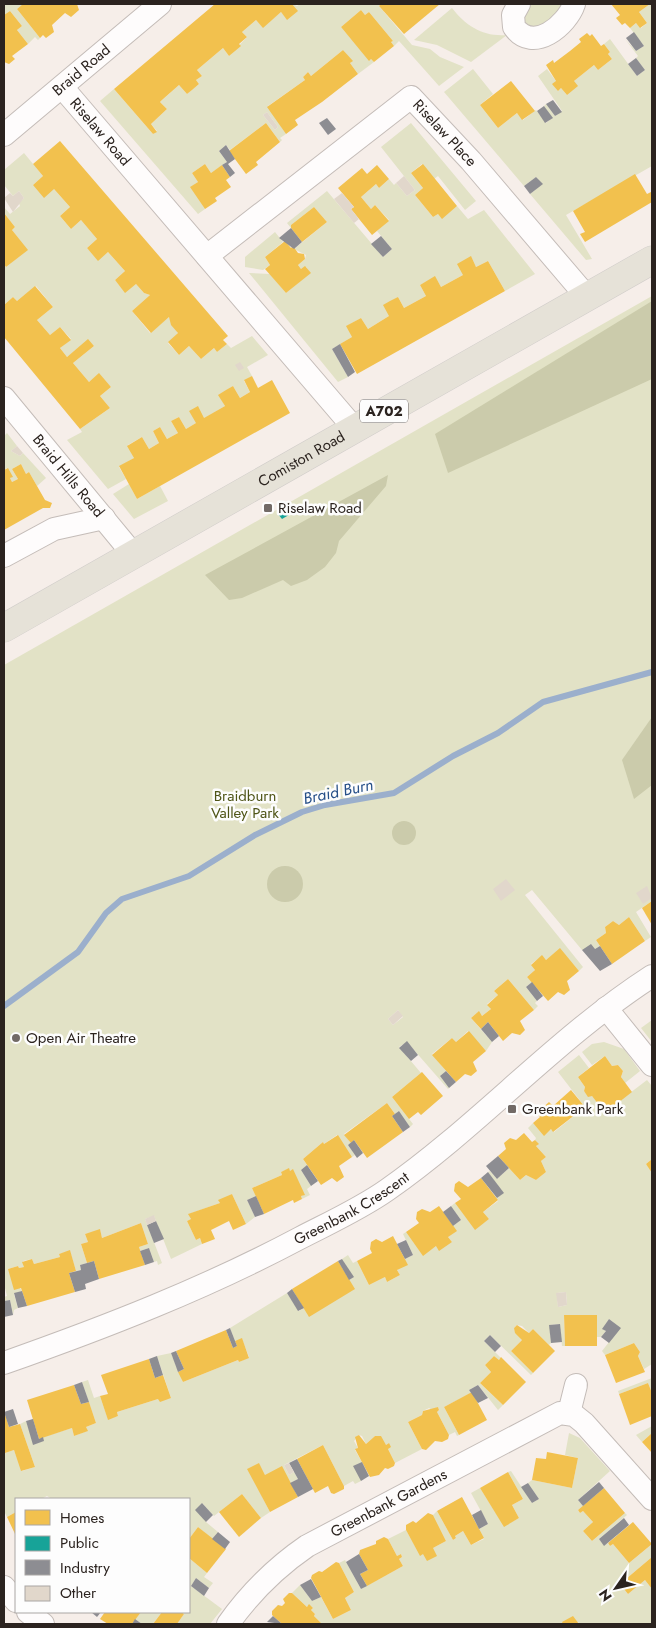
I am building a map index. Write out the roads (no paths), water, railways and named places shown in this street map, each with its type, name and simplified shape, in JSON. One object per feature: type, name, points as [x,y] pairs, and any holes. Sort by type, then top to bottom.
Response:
[{"type":"main road","name":"Comiston Road","points":[[4,628],[652,260]]},
{"type":"street","name":"Braid Road","points":[[4,135],[160,4]]},
{"type":"street","points":[[519,4],[514,15],[514,27],[523,36],[533,38],[546,35],[558,27],[568,17],[574,4]]},
{"type":"street","name":"Riselaw Road","points":[[62,86],[354,428]]},
{"type":"street","name":"Riselaw Place","points":[[207,256],[411,96],[471,161],[587,298]]},
{"type":"street","name":"Braid Hills Road","points":[[4,398],[133,554]]},
{"type":"street","points":[[4,556],[54,529],[104,518]]},
{"type":"street","name":"Greenbank Crescent","points":[[4,1363],[116,1323],[180,1297],[283,1247],[371,1200],[432,1155],[554,1049],[606,1008],[652,976]]},
{"type":"street","points":[[606,1008],[652,1065]]},
{"type":"street","points":[[576,1385],[569,1413],[584,1423],[652,1500]]},
{"type":"street","name":"Greenbank Gardens","points":[[228,1624],[258,1586],[307,1546],[550,1417],[560,1413],[569,1413]]},
{"type":"street","points":[[4,1587],[15,1600]]},
{"type":"street","points":[[29,1613],[43,1624]]},
{"type":"waterway","name":"Braid Burn","points":[[4,1006],[78,952],[106,913],[122,899],[189,876],[255,835],[302,812],[325,805],[394,793],[453,756],[498,733],[543,702],[652,672]]},
{"type":"place","name":"Riselaw Road","points":[[268,508]]},
{"type":"place","name":"Open Air Theatre","points":[[16,1038]]},
{"type":"place","name":"Greenbank Park","points":[[512,1109]]},
{"type":"park label","name":"Braidburn Valley Park","points":[[245,804]]}]
